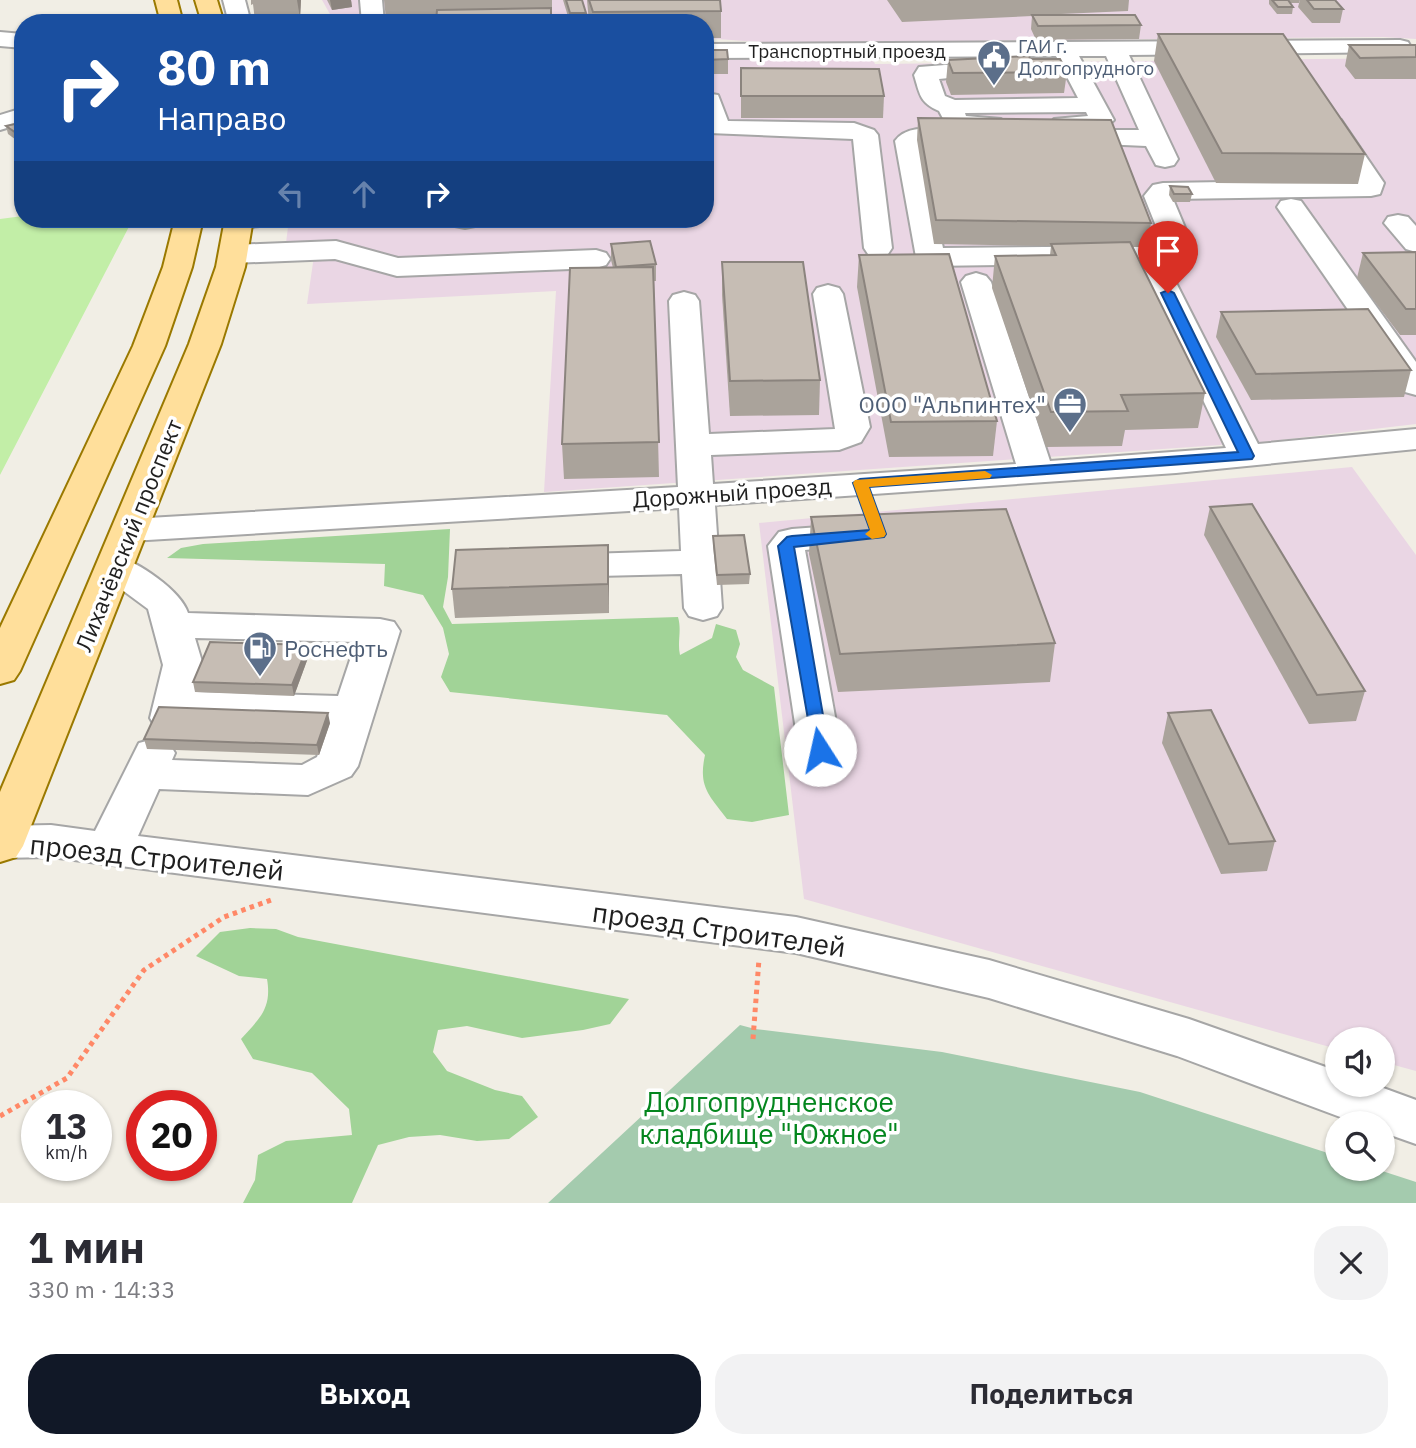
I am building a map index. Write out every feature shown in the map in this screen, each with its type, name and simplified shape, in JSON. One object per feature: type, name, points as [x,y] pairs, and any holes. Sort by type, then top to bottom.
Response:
[{"type":"main road","points":[[0,671],[149,346],[170,292],[188,228]]},
{"type":"main road","name":"Лихачёвский проспект","points":[[1,843],[205,344],[243,228]]},
{"type":"street","name":"Транспортный проезд","points":[[714,51],[1069,60],[1114,49],[1409,47]]},
{"type":"street","points":[[1281,48],[1296,71]]},
{"type":"street","points":[[1114,49],[1179,189]]},
{"type":"street","points":[[1069,60],[1094,104],[949,106],[934,100],[926,75],[927,72],[1069,60]]},
{"type":"street","points":[[1015,137],[917,137],[908,141],[930,257],[1182,254],[1158,196],[1163,191],[1371,188],[1371,183],[1319,105]]},
{"type":"street","points":[[714,116],[718,128],[854,131],[866,135],[878,248]]},
{"type":"street","points":[[1043,137],[1155,138]]},
{"type":"street","points":[[1291,207],[1416,386]]},
{"type":"street","points":[[233,254],[335,250],[397,267],[596,258]]},
{"type":"street","points":[[1155,268],[1247,456]]},
{"type":"street","points":[[976,282],[1036,472]]},
{"type":"street","points":[[693,444],[839,440],[849,435],[853,427],[828,294]]},
{"type":"street","points":[[684,301],[703,608]]},
{"type":"street","name":"Дорожный проезд","points":[[131,530],[521,508],[1036,472],[1247,456],[1416,439]]},
{"type":"street","points":[[820,750],[786,546],[792,540],[885,533],[860,483]]},
{"type":"street","points":[[528,566],[701,562]]},
{"type":"street","points":[[109,849],[161,737],[183,665],[166,604],[115,567]]},
{"type":"street","points":[[161,737],[308,780],[336,766],[380,631],[172,625]]},
{"type":"street","points":[[161,737],[354,710]]},
{"type":"street","name":"проезд Строителей","points":[[1,843],[51,841],[796,935],[1002,983],[1189,1039],[1416,1122]]},
{"type":"path","points":[[0,1116],[67,1078],[144,970],[224,917],[276,899]]},
{"type":"path","points":[[753,1039],[761,930]]},
{"type":"shaded area","points":[[322,0],[1416,0],[1416,39],[1383,37],[770,43],[714,39],[714,14],[330,14]]},
{"type":"shaded area","points":[[871,56],[875,64],[1416,58],[1416,424],[1263,442],[544,492],[556,291],[307,304],[316,242],[286,243],[288,228],[714,228],[714,57]]},
{"type":"shaded area","points":[[1352,467],[1416,555],[1416,1071],[1395,1065],[1395,1027],[1325,1027],[1325,1046],[804,899],[759,523]]},
{"type":"green space","points":[[14,217],[14,228],[128,228],[0,475],[0,219]]},
{"type":"green space","points":[[450,529],[448,577],[443,607],[452,624],[678,617],[680,655],[712,638],[716,624],[736,630],[740,644],[736,657],[743,670],[774,687],[789,815],[752,822],[727,819],[710,797],[704,783],[705,755],[667,715],[450,692],[441,677],[449,654],[443,628],[423,595],[384,586],[385,564],[167,558],[181,548],[203,544]]},
{"type":"green space","points":[[250,928],[276,929],[298,937],[629,999],[610,1024],[583,1030],[522,1038],[467,1026],[438,1030],[433,1052],[447,1071],[495,1090],[522,1096],[538,1117],[509,1139],[477,1141],[440,1135],[409,1137],[378,1145],[352,1203],[243,1203],[255,1180],[258,1155],[286,1141],[352,1135],[349,1109],[312,1073],[253,1059],[241,1039],[263,1012],[268,998],[267,979],[239,976],[196,956],[220,932]]},
{"type":"green space","name":"Долгопрудненское кладбище \"Южное\"","points":[[740,1025],[942,1052],[1140,1092],[1325,1152],[1325,1181],[1395,1181],[1395,1175],[1416,1182],[1416,1203],[548,1203]]},
{"type":"building","points":[[566,0],[582,0],[586,13],[570,13]]},
{"type":"building","points":[[589,0],[720,0],[721,11],[593,12]]},
{"type":"building","points":[[1272,0],[1288,0],[1293,7],[1278,7]]},
{"type":"building","points":[[1307,0],[1335,0],[1343,9],[1314,9]]},
{"type":"building","points":[[551,8],[551,14],[437,14],[437,10]]},
{"type":"building","points":[[1032,15],[1135,15],[1141,25],[1038,26]]},
{"type":"building","points":[[1158,34],[1283,34],[1365,154],[1222,153]]},
{"type":"building","points":[[1349,45],[1416,45],[1416,57],[1360,58]]},
{"type":"building","points":[[714,50],[727,50],[728,59],[714,60]]},
{"type":"building","points":[[1029,56],[1030,59],[1060,59],[1067,72],[953,73],[948,60]]},
{"type":"building","points":[[741,68],[879,69],[884,96],[741,96]]},
{"type":"building","points":[[918,118],[1111,120],[1151,223],[936,220]]},
{"type":"building","points":[[1170,186],[1188,187],[1192,194],[1174,194]]},
{"type":"building","points":[[650,241],[656,264],[616,267],[611,244]]},
{"type":"building","points":[[1130,242],[1205,393],[1121,395],[1128,411],[1051,412],[995,256],[1056,255],[1051,244]]},
{"type":"building","points":[[1416,252],[1416,309],[1406,309],[1363,253]]},
{"type":"building","points":[[949,254],[997,421],[891,422],[859,255]]},
{"type":"building","points":[[722,262],[803,262],[820,380],[730,381]]},
{"type":"building","points":[[653,267],[659,442],[562,444],[570,268]]},
{"type":"building","points":[[1368,309],[1411,370],[1256,374],[1221,312]]},
{"type":"building","points":[[1252,504],[1365,691],[1317,695],[1210,507]]},
{"type":"building","points":[[1006,509],[1055,643],[840,654],[811,517]]},
{"type":"building","points":[[744,535],[750,574],[717,575],[713,536]]},
{"type":"building","points":[[608,545],[608,584],[452,589],[456,550]]},
{"type":"building","points":[[210,642],[308,645],[292,685],[193,682]]},
{"type":"building","points":[[159,707],[328,713],[317,745],[144,739]]},
{"type":"building","points":[[1211,710],[1275,841],[1229,844],[1168,713]]},
{"type":"slow traffic","points":[[872,534],[879,534],[860,483],[985,475]]},
{"type":"place","name":"ГАИ г. Долгопрудного","points":[[994,87]]},
{"type":"place","name":"ООО \"Альпинтех\"","points":[[1070,434]]},
{"type":"place","name":"Роснефть","points":[[260,678]]},
{"type":"route","points":[[820,750],[786,546],[792,540],[879,534],[860,483],[1247,456],[1168,293]]}]
